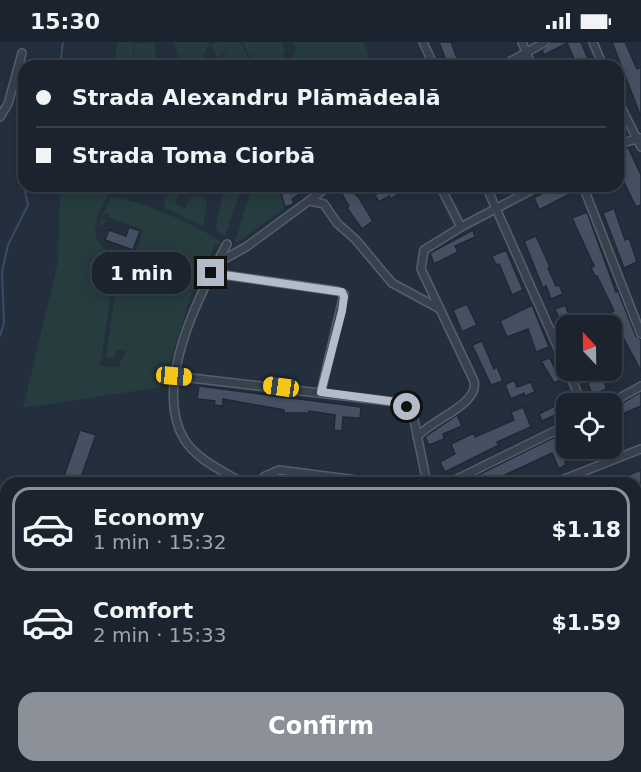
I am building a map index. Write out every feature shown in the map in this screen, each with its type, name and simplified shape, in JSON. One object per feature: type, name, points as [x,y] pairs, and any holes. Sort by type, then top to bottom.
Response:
[{"type":"street","points":[[423,42],[431,60]]},
{"type":"street","points":[[522,42],[529,60]]},
{"type":"street","points":[[512,60],[545,42]]},
{"type":"street","points":[[593,42],[600,60]]},
{"type":"street","points":[[20,60],[22,53]]},
{"type":"street","points":[[0,117],[8,104],[18,68]]},
{"type":"street","points":[[624,112],[640,141],[624,143]]},
{"type":"street","points":[[217,262],[246,247],[321,192]]},
{"type":"street","points":[[443,192],[461,227]]},
{"type":"street","points":[[489,192],[556,342]]},
{"type":"street","points":[[417,437],[433,422],[470,399],[475,392],[474,381],[421,269],[421,255],[428,246],[527,192]]},
{"type":"street","points":[[585,192],[641,334]]},
{"type":"street","points":[[310,201],[324,204],[337,223],[356,240],[392,284],[440,309]]},
{"type":"street","points":[[227,244],[197,304],[174,376],[175,407],[184,438],[202,457],[234,477]]},
{"type":"street","points":[[211,273],[337,291],[344,294],[321,392]]},
{"type":"street","points":[[174,376],[396,402],[407,407],[413,415],[426,477]]},
{"type":"street","points":[[622,397],[641,386]]},
{"type":"street","points":[[461,477],[556,430]]},
{"type":"street","points":[[568,477],[641,449]]},
{"type":"street","points":[[265,477],[279,470],[333,477]]},
{"type":"green space","points":[[118,42],[136,42],[132,43],[134,60],[114,60]]},
{"type":"green space","points":[[154,42],[156,60],[135,60],[133,44]]},
{"type":"green space","points":[[174,42],[209,42],[201,60],[178,60]]},
{"type":"green space","points":[[217,42],[240,42],[250,60],[221,60],[229,44],[218,59],[211,45]]},
{"type":"green space","points":[[242,42],[282,42],[285,50],[282,60],[252,60]]},
{"type":"green space","points":[[293,42],[363,42],[370,60],[293,60],[296,48]]},
{"type":"green space","points":[[60,192],[108,192],[96,219],[95,233],[98,242],[112,255],[115,269],[100,366],[118,367],[126,351],[117,350],[114,358],[106,357],[118,273],[110,248],[134,257],[143,230],[108,217],[109,214],[105,213],[102,219],[106,221],[102,226],[99,225],[110,198],[132,201],[167,214],[201,230],[223,244],[215,245],[193,289],[162,387],[23,408],[58,262]]},
{"type":"green space","points":[[170,192],[180,192],[175,200],[177,205],[186,208],[189,200],[194,196],[204,197],[207,200],[204,224],[200,225],[165,208],[164,202]]},
{"type":"green space","points":[[223,192],[240,192],[225,236],[218,232],[216,226]]},
{"type":"green space","points":[[250,192],[283,192],[286,207],[237,243],[235,241]]},
{"type":"building","points":[[439,42],[451,42],[458,60],[446,60]]},
{"type":"building","points":[[551,42],[581,42],[588,59],[593,57],[594,60],[574,60],[567,43],[544,55],[542,50]]},
{"type":"building","points":[[612,42],[625,42],[637,69],[641,67],[641,117],[624,73],[624,60],[619,60]]},
{"type":"building","points":[[628,147],[641,175],[641,205],[636,207],[624,182],[624,148]]},
{"type":"building","points":[[303,192],[292,199],[294,204],[285,207],[281,194]]},
{"type":"building","points":[[340,192],[353,192],[373,221],[362,229],[347,208],[349,206]]},
{"type":"building","points":[[380,192],[402,192],[391,199],[389,196],[379,202],[375,195]]},
{"type":"building","points":[[546,192],[574,192],[539,210],[534,197]]},
{"type":"building","points":[[614,208],[625,240],[629,238],[637,262],[624,268],[603,213]]},
{"type":"building","points":[[587,212],[616,292],[618,291],[636,336],[641,340],[641,371],[622,335],[622,315],[610,313],[614,311],[591,268],[594,266],[572,218]]},
{"type":"building","points":[[129,227],[140,231],[133,250],[105,240],[109,230],[126,236]]},
{"type":"building","points":[[473,230],[475,237],[455,246],[458,252],[434,264],[430,253]]},
{"type":"building","points":[[536,236],[556,286],[559,285],[563,294],[551,299],[546,286],[543,288],[524,241]]},
{"type":"building","points":[[506,250],[523,290],[512,295],[499,264],[496,265],[492,256]]},
{"type":"building","points":[[467,304],[477,325],[462,332],[453,310]]},
{"type":"building","points":[[532,305],[549,347],[536,352],[528,329],[507,337],[500,321]]},
{"type":"building","points":[[565,305],[569,315],[558,315],[555,309]]},
{"type":"building","points":[[482,341],[494,369],[497,367],[503,381],[491,385],[472,345]]},
{"type":"building","points":[[550,358],[556,369],[556,381],[559,381],[554,383],[541,361]]},
{"type":"building","points":[[514,380],[517,387],[531,382],[535,392],[525,396],[524,393],[511,399],[505,385]]},
{"type":"building","points":[[604,381],[607,389],[591,393],[588,383]]},
{"type":"building","points":[[199,386],[361,407],[360,418],[343,417],[342,431],[334,430],[335,415],[309,411],[309,413],[284,413],[284,410],[223,399],[223,406],[214,405],[215,401],[197,399]]},
{"type":"building","points":[[641,392],[641,406],[622,414],[622,403]]},
{"type":"building","points":[[556,405],[556,415],[542,421],[539,414]]},
{"type":"building","points":[[523,407],[531,427],[497,442],[499,445],[445,472],[440,462],[455,454],[451,444],[474,433],[475,437],[514,420],[511,412]]},
{"type":"building","points":[[457,415],[462,426],[443,434],[444,439],[429,445],[425,437]]},
{"type":"building","points":[[80,430],[96,435],[81,477],[64,477]]},
{"type":"building","points":[[556,436],[556,459],[570,459],[565,461],[566,465],[559,469],[552,453],[500,477],[474,477]]},
{"type":"building","points":[[641,470],[641,477],[624,477]]},
{"type":"waterway","points":[[61,60],[63,42]]},
{"type":"waterway","points":[[0,336],[4,323],[2,272],[8,245],[28,205],[25,192]]},
{"type":"route","points":[[211,273],[342,292],[344,297],[342,311],[321,392],[396,402],[407,407]]}]
